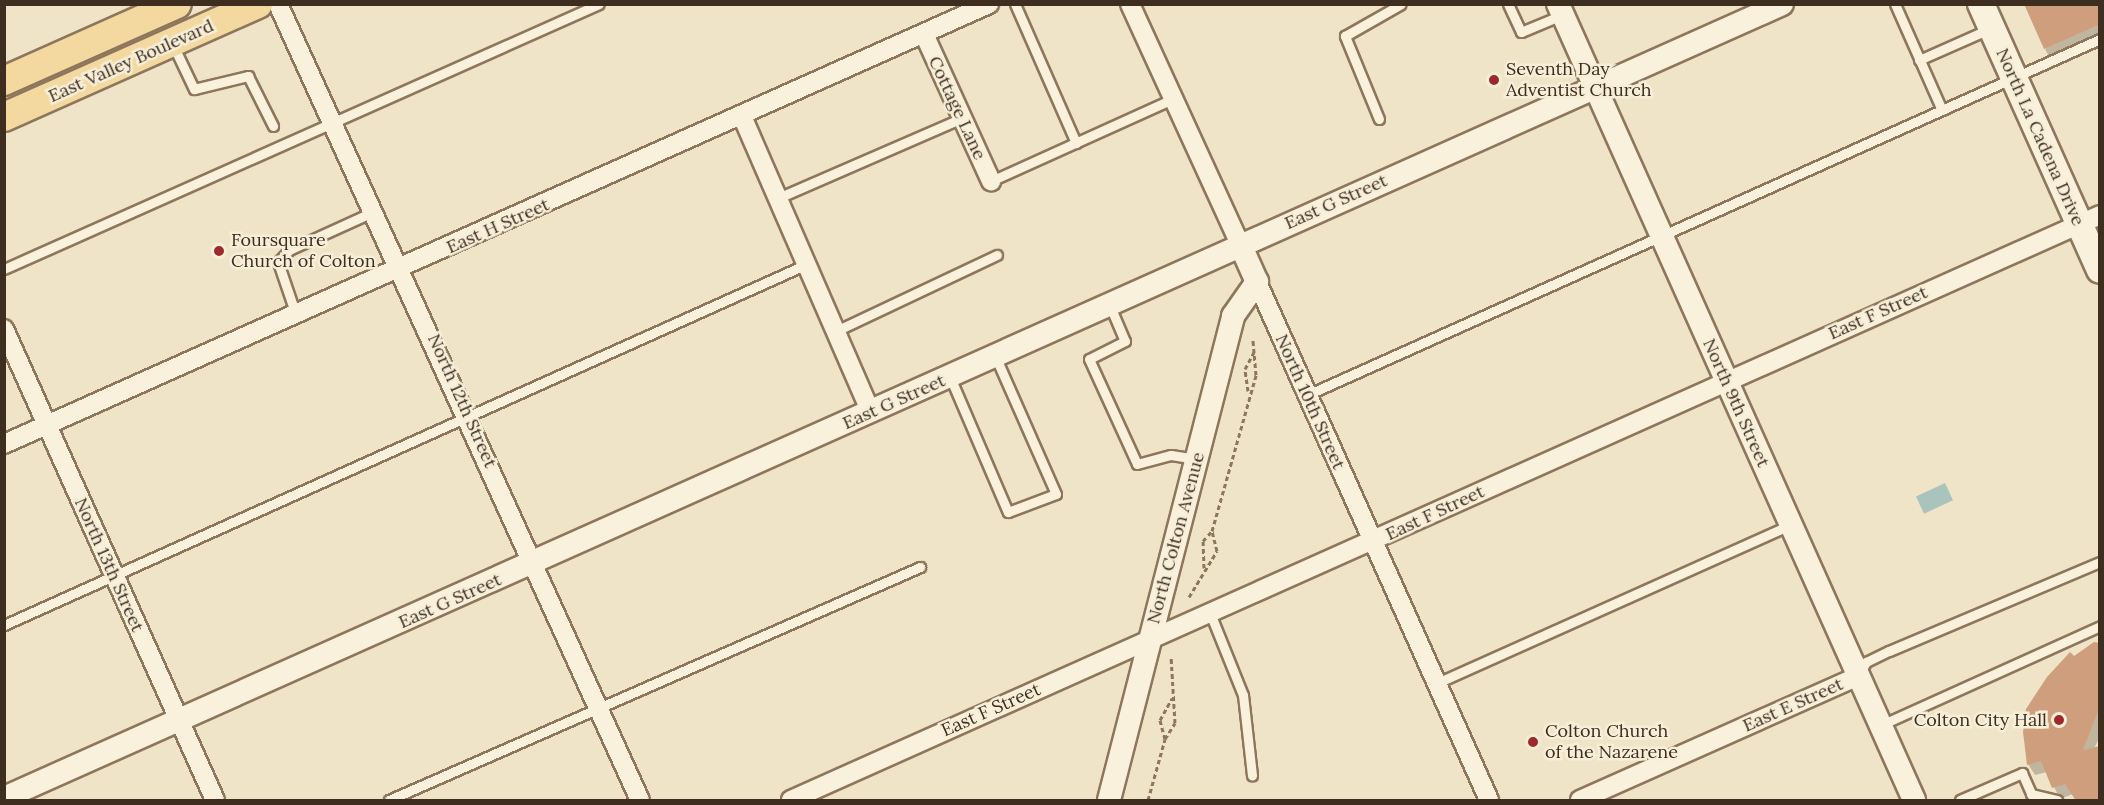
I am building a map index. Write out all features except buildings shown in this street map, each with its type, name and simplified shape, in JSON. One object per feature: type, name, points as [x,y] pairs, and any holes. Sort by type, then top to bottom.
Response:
[{"type":"main road","name":"East Valley Boulevard","points":[[4,81],[177,4]]},
{"type":"main road","name":"East Valley Boulevard","points":[[4,117],[258,4]]},
{"type":"main road","name":"North La Cadena Drive","points":[[1986,16],[2013,77],[2090,220],[2100,270]]},
{"type":"street","name":"North 12th Street","points":[[278,4],[468,414],[640,801]]},
{"type":"street","name":"East H Street","points":[[4,444],[402,269],[924,34],[958,11],[989,4]]},
{"type":"street","name":"North 10th Street","points":[[1130,4],[1489,801]]},
{"type":"street","name":"East G Street","points":[[4,798],[535,563],[1240,244],[1596,89],[1782,4]]},
{"type":"street","name":"North 9th Street","points":[[1560,10],[1914,801]]},
{"type":"street","name":"Cottage Lane","points":[[924,34],[991,182]]},
{"type":"street","points":[[742,116],[871,412]]},
{"type":"street","name":"East F Street","points":[[791,801],[2090,220]]},
{"type":"street","name":"North Colton Avenue","points":[[1108,801],[1233,316],[1257,282]]},
{"type":"street","name":"North 13th Street","points":[[4,329],[215,801]]},
{"type":"street","name":"East E Street","points":[[1580,801],[1858,676]]},
{"type":"lane","points":[[4,268],[599,4]]},
{"type":"lane","points":[[1015,4],[1076,143]]},
{"type":"lane","points":[[1379,119],[1345,36],[1401,4]]},
{"type":"lane","points":[[1509,4],[1521,32],[1560,10]]},
{"type":"lane","points":[[1895,4],[1942,110]]},
{"type":"lane","points":[[1919,60],[1986,16]]},
{"type":"lane","points":[[1307,395],[2100,39]]},
{"type":"lane","points":[[172,42],[194,89],[248,76],[273,126]]},
{"type":"lane","points":[[991,182],[1173,99]]},
{"type":"lane","points":[[778,198],[962,118]]},
{"type":"lane","points":[[296,315],[278,262],[290,250],[375,211]]},
{"type":"lane","points":[[836,331],[997,255]]},
{"type":"lane","points":[[4,625],[468,414],[807,264]]},
{"type":"lane","points":[[1109,304],[1125,341],[1089,359],[1137,464],[1171,455],[1197,459]]},
{"type":"lane","points":[[950,377],[1008,512],[1056,494],[995,356]]},
{"type":"lane","points":[[1437,683],[1791,525]]},
{"type":"lane","name":"East E Street","points":[[1858,676],[1866,662],[1889,651],[2100,562]]},
{"type":"lane","points":[[389,801],[920,567]]},
{"type":"lane","points":[[1210,613],[1243,695],[1252,776]]},
{"type":"lane","points":[[1881,725],[2100,626]]},
{"type":"lane","points":[[1959,801],[2022,773],[2033,797],[2057,801]]},
{"type":"path","points":[[1204,568],[1203,541],[1212,531],[1248,391],[1256,375],[1253,340]]},
{"type":"path","points":[[1248,391],[1245,369],[1254,352]]},
{"type":"path","points":[[1189,597],[1204,568],[1217,551],[1212,531]]},
{"type":"path","points":[[1148,801],[1165,739],[1175,723],[1172,698],[1176,670],[1171,656]]},
{"type":"path","points":[[1165,739],[1160,720],[1172,698]]},
{"type":"water","points":[[1945,483],[1953,500],[1924,514],[1916,497]]},
{"type":"place","name":"Seventh Day Adventist Church","points":[[1494,80]]},
{"type":"place","name":"Foursquare Church of Colton","points":[[219,251]]},
{"type":"place","name":"Colton City Hall","points":[[2059,720]]},
{"type":"place","name":"Colton Church of the Nazarene","points":[[1533,742]]}]
